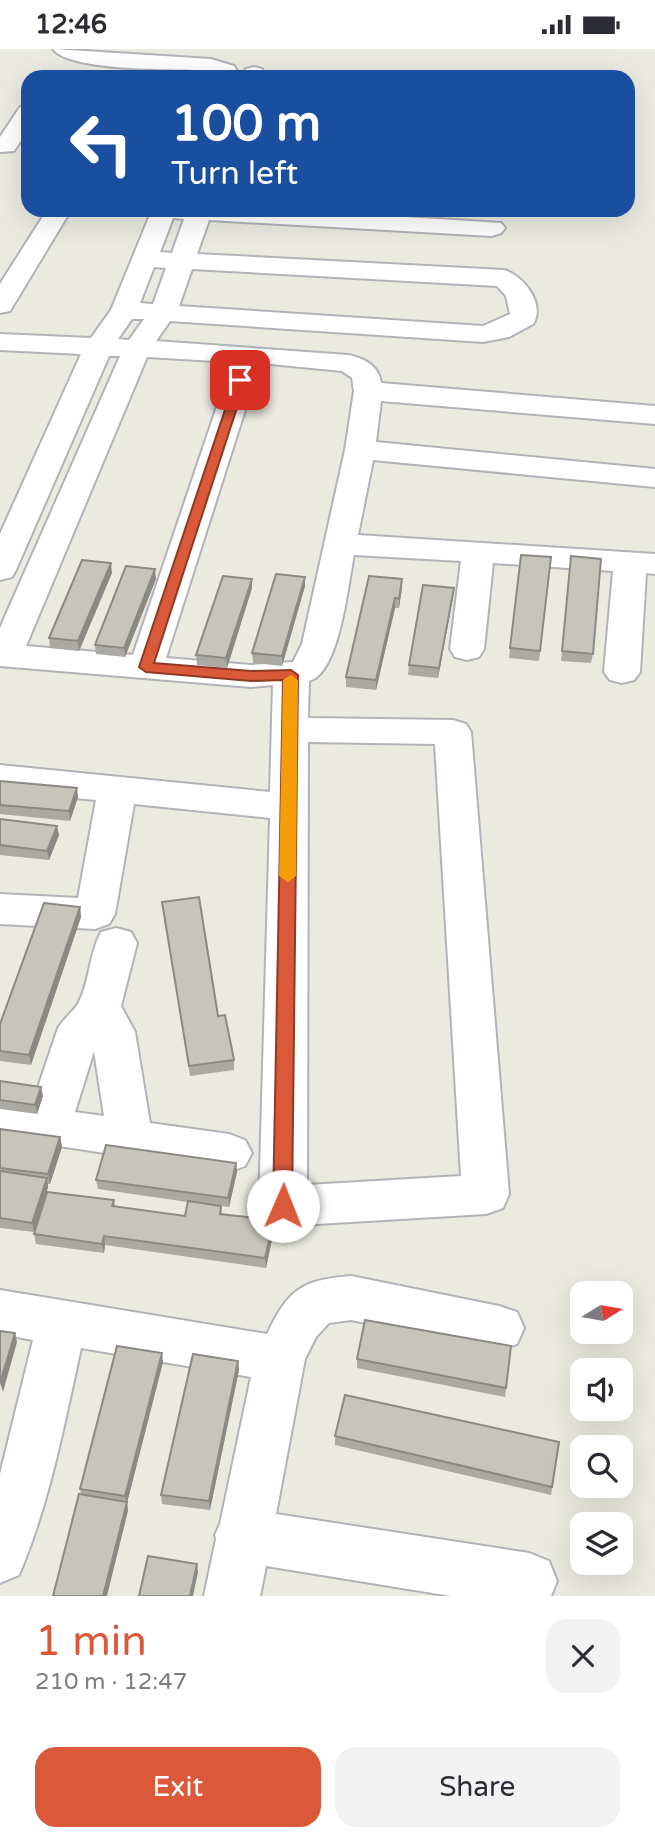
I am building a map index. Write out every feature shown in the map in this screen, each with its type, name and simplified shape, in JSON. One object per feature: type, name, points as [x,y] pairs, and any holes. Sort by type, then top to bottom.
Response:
[{"type":"street","points":[[62,57],[91,58],[132,68],[218,66],[224,70]]},
{"type":"street","points":[[6,146],[21,123]]},
{"type":"street","points":[[0,305],[55,217]]},
{"type":"street","points":[[0,570],[98,348],[124,310],[161,217]]},
{"type":"street","points":[[0,342],[98,348],[137,349],[249,354],[348,363],[359,368],[366,377],[368,391],[360,450],[319,644],[308,667],[302,672],[291,675],[251,676],[2,656],[137,349],[163,312],[198,217]]},
{"type":"street","points":[[310,217],[492,227]]},
{"type":"street","points":[[124,310],[483,334],[511,326],[523,317],[524,308],[514,288],[504,278],[144,259]]},
{"type":"street","points":[[146,667],[249,354]]},
{"type":"street","points":[[368,391],[655,415]]},
{"type":"street","points":[[360,450],[655,478]]},
{"type":"street","points":[[340,544],[643,563],[622,672]]},
{"type":"street","points":[[467,649],[478,554]]},
{"type":"street","points":[[290,730],[453,732],[486,1194],[283,1206],[290,730],[291,675]]},
{"type":"street","points":[[0,778],[289,807]]},
{"type":"street","points":[[0,909],[95,914],[117,790]]},
{"type":"street","points":[[97,1015],[116,943]]},
{"type":"street","points":[[48,1126],[80,1028],[88,1018],[97,1015],[108,1019],[113,1032],[130,1137]]},
{"type":"street","points":[[0,1119],[229,1153]]},
{"type":"street","points":[[232,1596],[279,1359],[304,1311],[312,1304],[327,1299],[351,1298],[499,1328]]},
{"type":"street","points":[[0,1312],[279,1359]]},
{"type":"street","points":[[0,1556],[11,1492],[62,1321]]},
{"type":"street","points":[[243,1535],[529,1581]]},
{"type":"building","points":[[521,555],[551,557],[540,651],[510,648]]},
{"type":"building","points":[[571,556],[601,559],[593,654],[562,651]]},
{"type":"building","points":[[82,560],[111,563],[78,641],[49,638]]},
{"type":"building","points":[[126,566],[155,569],[124,648],[95,645]]},
{"type":"building","points":[[276,574],[305,577],[282,656],[252,653]]},
{"type":"building","points":[[223,576],[252,579],[226,658],[196,655]]},
{"type":"building","points":[[369,576],[402,579],[376,680],[346,677]]},
{"type":"building","points":[[423,585],[454,588],[439,668],[409,665]]},
{"type":"building","points":[[0,781],[77,788],[69,811],[0,805]]},
{"type":"building","points":[[0,819],[57,826],[47,851],[0,845]]},
{"type":"building","points":[[199,897],[218,1016],[225,1015],[234,1060],[189,1066],[162,902]]},
{"type":"building","points":[[44,903],[80,907],[29,1055],[0,1051],[0,1024]]},
{"type":"building","points":[[0,1081],[41,1087],[35,1105],[0,1100]]},
{"type":"building","points":[[0,1129],[60,1137],[48,1174],[0,1168]]},
{"type":"building","points":[[106,1145],[236,1163],[228,1198],[96,1180]]},
{"type":"building","points":[[0,1171],[47,1178],[32,1223],[0,1218]]},
{"type":"building","points":[[47,1192],[114,1200],[112,1206],[185,1216],[188,1201],[221,1206],[220,1214],[274,1220],[265,1258],[104,1236],[102,1244],[34,1234]]},
{"type":"building","points":[[365,1320],[511,1346],[506,1388],[357,1359]]},
{"type":"building","points":[[0,1331],[15,1333],[0,1383]]},
{"type":"building","points":[[117,1346],[162,1353],[125,1496],[80,1489]]},
{"type":"building","points":[[193,1354],[238,1361],[209,1501],[161,1495]]},
{"type":"building","points":[[345,1395],[559,1442],[552,1487],[335,1436]]},
{"type":"building","points":[[79,1494],[127,1502],[103,1596],[53,1596]]},
{"type":"building","points":[[148,1556],[197,1564],[190,1596],[139,1596]]},
{"type":"slow traffic","points":[[288,876],[291,680]]},
{"type":"route","points":[[240,380],[146,667],[251,676],[291,675],[283,1206]]}]
